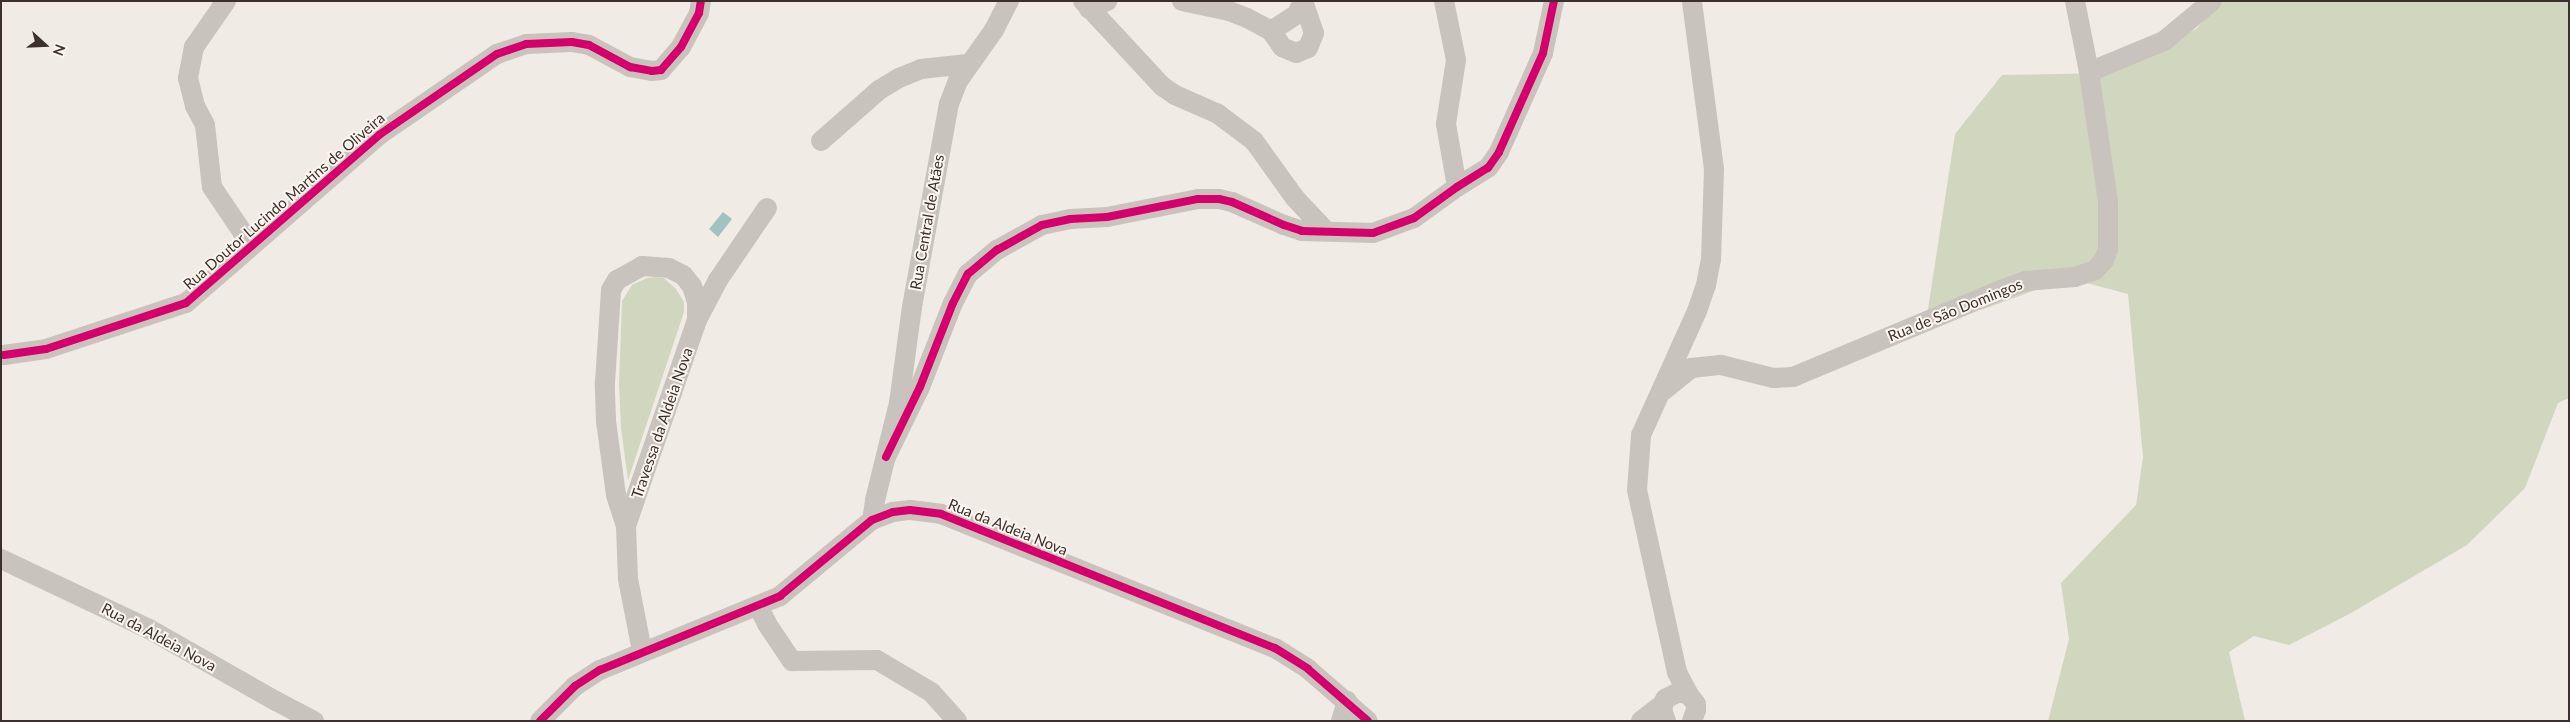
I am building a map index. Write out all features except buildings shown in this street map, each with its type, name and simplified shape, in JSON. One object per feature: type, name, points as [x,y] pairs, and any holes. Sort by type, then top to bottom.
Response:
[{"type":"street","points":[[226,1],[194,47],[188,78],[195,106],[205,125],[212,187],[252,246]]},
{"type":"street","name":"Rua Doutor Lucindo Martins de Oliveira","points":[[2,354],[46,349],[186,303],[379,135],[497,54],[526,44],[572,42],[589,45],[630,68],[652,72],[661,70],[681,47],[699,13],[702,1]]},
{"type":"street","name":"Rua Central de Atães","points":[[886,457],[899,403],[913,299],[949,104],[968,64],[994,30],[1009,1]]},
{"type":"street","points":[[1182,1],[1229,11],[1271,31]]},
{"type":"street","points":[[1444,1],[1456,60],[1446,124],[1456,187]]},
{"type":"street","points":[[872,520],[886,457],[920,387],[953,303],[968,274],[981,261],[1027,232],[1042,225],[1070,219],[1107,217],[1198,199],[1219,199],[1248,208],[1284,225],[1302,231],[1354,234],[1373,233],[1414,218],[1456,187],[1488,168],[1499,152],[1543,53],[1554,1]]},
{"type":"street","points":[[1641,721],[1683,710],[1677,672],[1637,490],[1641,435],[1663,391],[1704,293],[1712,244],[1714,169],[1711,132],[1692,1]]},
{"type":"street","name":"Rua de São Domingos","points":[[1663,391],[1692,368],[1721,365],[1773,378],[1792,377],[2000,290],[2026,281],[2075,277],[2096,270],[2104,260],[2108,249],[2109,226],[2089,72],[2075,1]]},
{"type":"street","points":[[2089,72],[2164,41],[2212,1]]},
{"type":"street","points":[[1093,4],[1162,86],[1175,95],[1218,114],[1254,140],[1294,198],[1326,231]]},
{"type":"street","points":[[821,142],[880,90],[899,78],[921,69],[968,64]]},
{"type":"street","name":"Travessa da Aldeia Nova","points":[[626,526],[698,320],[718,280],[767,208]]},
{"type":"street","name":"Travessa da Aldeia Nova","points":[[642,651],[628,580],[626,526],[616,495],[606,420],[605,383],[611,290],[617,280],[642,266],[669,268],[684,275],[692,286],[698,302],[698,320]]},
{"type":"street","name":"Rua da Aldeia Nova","points":[[540,721],[559,700],[588,677],[642,651],[780,596],[872,520],[893,512],[910,510],[941,514],[1275,648],[1308,669],[1368,721]]},
{"type":"street","name":"Rua da Aldeia Nova","points":[[1,559],[149,629],[299,718]]},
{"type":"street","points":[[758,606],[767,624],[792,661],[876,660],[931,692],[957,721]]},
{"type":"street","points":[[1341,721],[1346,701]]},
{"type":"green space","points":[[2221,1],[2569,1],[2569,398],[2558,403],[2525,488],[2467,545],[2351,613],[2289,645],[2254,636],[2229,652],[2245,721],[2048,721],[2069,639],[2061,583],[2136,505],[2143,457],[2128,294],[2068,278],[1984,309],[1926,322],[1955,134],[2002,75],[2106,73],[2196,29]]},
{"type":"green space","points":[[647,278],[664,278],[676,289],[684,302],[684,312],[628,480],[621,428],[619,384],[622,301],[632,285]]},
{"type":"water","points":[[723,212],[732,219],[718,237],[709,229]]},
{"type":"cycle path","points":[[4,355],[46,349],[186,303],[379,135],[497,54],[526,44],[572,42],[589,45],[630,67],[652,71],[661,70],[681,47],[699,13],[701,1]]},
{"type":"cycle path","points":[[886,457],[920,387],[953,303],[968,274],[997,250],[1042,225],[1070,219],[1107,217],[1198,199],[1219,199],[1232,202],[1302,231],[1373,233],[1414,218],[1457,187],[1488,168],[1499,152],[1543,53],[1554,1]]},
{"type":"cycle path","points":[[540,721],[575,686],[600,670],[780,596],[872,520],[893,512],[910,510],[941,514],[1275,648],[1308,669],[1368,721]]}]
